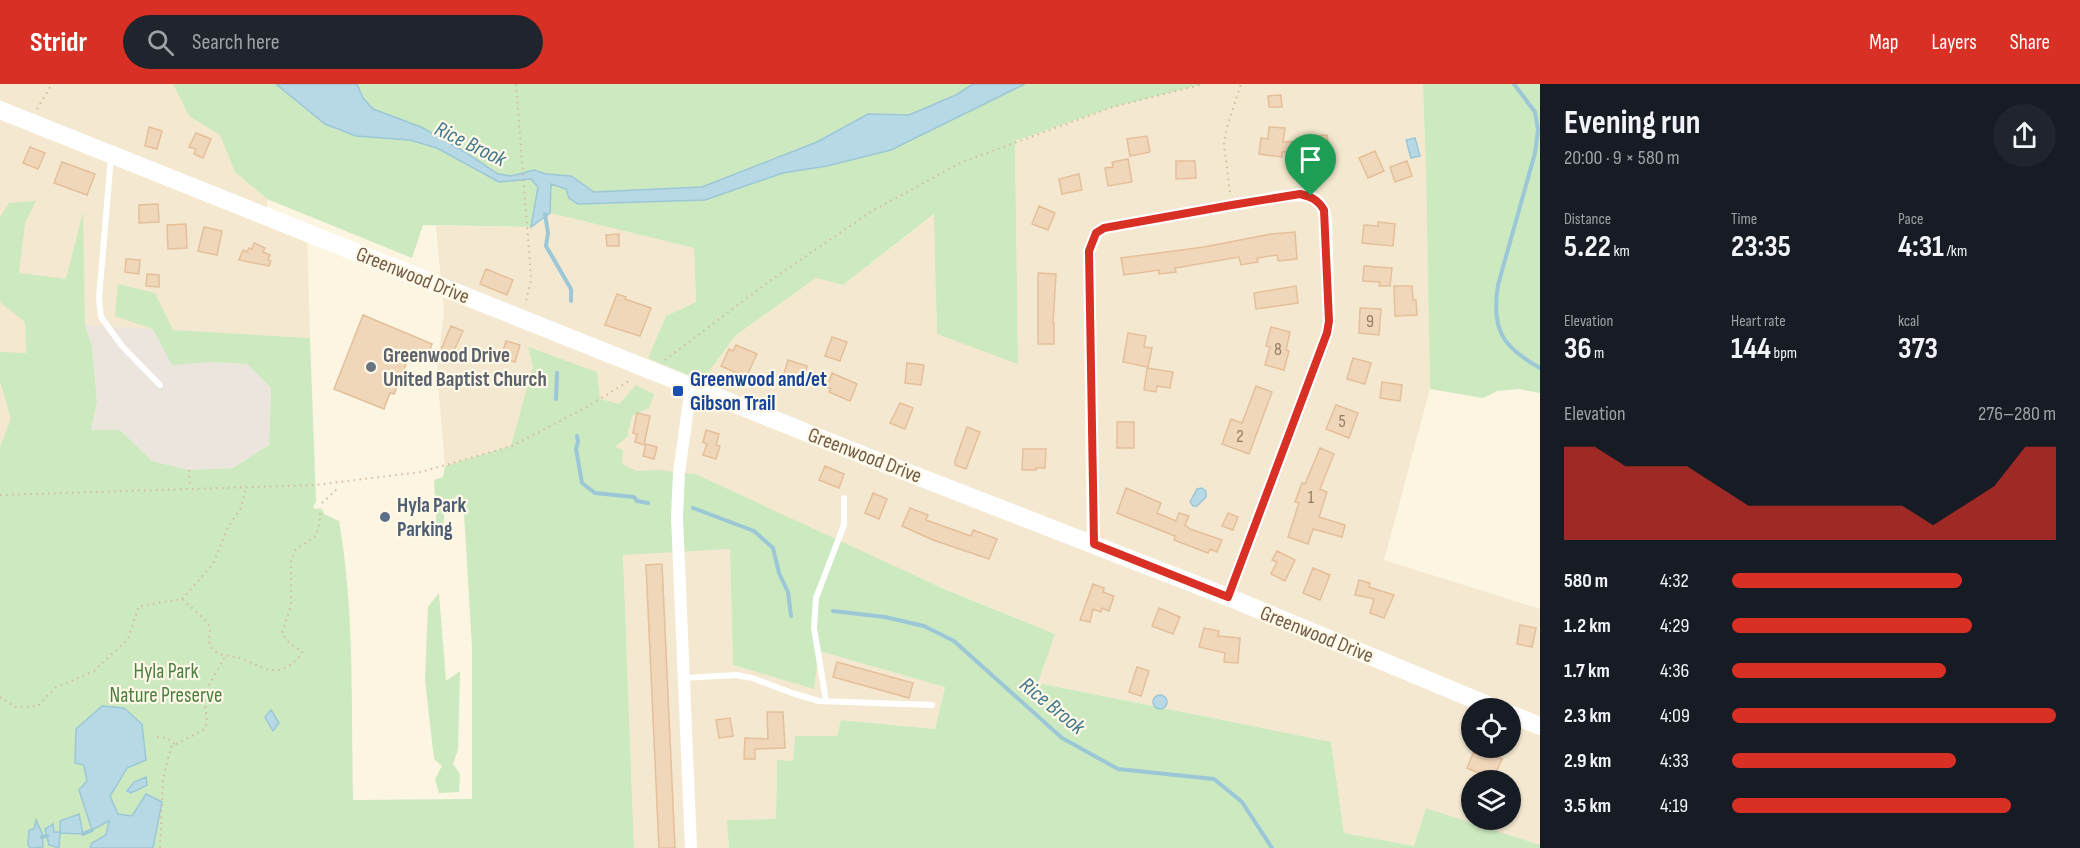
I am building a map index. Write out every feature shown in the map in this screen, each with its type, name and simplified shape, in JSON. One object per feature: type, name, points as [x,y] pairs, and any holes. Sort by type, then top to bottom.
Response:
[{"type":"main road","name":"Greenwood Drive","points":[[0,110],[691,387],[1228,597],[1471,698]]},
{"type":"main road","points":[[1521,718],[1540,726]]},
{"type":"street","points":[[1094,544],[1089,251],[1091,241],[1096,233],[1104,228],[1300,194],[1311,196],[1319,202],[1326,220],[1330,310],[1327,333],[1228,597]]},
{"type":"street","points":[[691,387],[679,473],[677,517],[691,848]]},
{"type":"lane","points":[[111,153],[99,298],[101,316],[122,345],[160,385]]},
{"type":"lane","points":[[826,701],[814,628],[816,598],[844,525],[844,498]]},
{"type":"lane","points":[[684,678],[736,675],[752,678],[795,694],[826,701],[932,705]]},
{"type":"path","points":[[30,122],[52,84]]},
{"type":"path","points":[[516,84],[531,280],[520,318]]},
{"type":"path","points":[[660,363],[771,280],[872,211],[962,162],[1113,107],[1204,84]]},
{"type":"path","points":[[1232,205],[1224,144],[1240,84]]},
{"type":"path","points":[[0,495],[315,485],[421,472],[512,446],[585,408],[635,377]]},
{"type":"path","points":[[189,470],[190,489]]},
{"type":"path","points":[[0,697],[15,707],[38,706],[55,688],[94,671],[128,639],[139,606],[182,599],[213,564],[228,526],[241,508],[246,488]]},
{"type":"path","points":[[322,503],[338,488]]},
{"type":"path","points":[[182,599],[209,624],[208,641],[212,649],[225,657],[235,657],[260,669],[276,671],[295,662],[302,651],[290,644],[282,633],[291,606],[291,561],[297,549],[316,536],[320,521],[320,508]]},
{"type":"path","points":[[160,848],[163,778],[171,747],[206,729],[204,694],[225,657]]},
{"type":"path","points":[[157,737],[167,738],[176,744]]},
{"type":"shaded area","points":[[0,84],[173,84],[189,116],[220,135],[235,172],[267,199],[267,217],[307,233],[310,338],[25,322],[30,494],[0,495]]},
{"type":"shaded area","points":[[1204,84],[1423,84],[1430,389],[1384,560],[1540,609],[1540,845],[1494,830],[1521,830],[1521,770],[1461,770],[1461,819],[1426,808],[1414,846],[1344,833],[1331,742],[1038,683],[1055,634],[657,470],[637,471],[621,464],[512,446],[445,466],[437,371],[444,312],[436,226],[531,227],[550,213],[694,248],[696,302],[666,316],[648,358],[702,381],[735,336],[816,278],[843,285],[935,214],[937,334],[1018,363],[1015,141],[1113,107]]},
{"type":"shaded area","points":[[85,325],[153,329],[210,362],[247,364],[271,388],[269,445],[233,468],[189,470],[152,461],[120,430],[91,430],[97,402],[92,346]]},
{"type":"shaded area","points":[[730,549],[733,665],[814,688],[819,651],[945,686],[935,729],[841,720],[837,736],[795,736],[793,761],[777,761],[776,819],[728,820],[729,848],[634,848],[623,554]]},
{"type":"green space","points":[[173,84],[276,84],[325,124],[356,136],[410,140],[437,148],[499,182],[531,179],[538,187],[531,227],[423,225],[412,258],[267,199],[235,172],[220,135],[189,116]]},
{"type":"green space","points":[[357,84],[973,84],[956,95],[909,115],[868,115],[817,142],[702,187],[594,192],[571,176],[546,174],[534,170],[511,176],[498,174],[421,127],[373,109],[363,98]]},
{"type":"green space","points":[[1025,84],[1204,84],[1113,107],[1015,141],[1018,364],[937,334],[934,214],[843,285],[816,278],[735,336],[702,381],[648,358],[666,316],[696,302],[694,248],[550,213],[551,183],[566,189],[569,198],[705,200],[783,173],[827,166],[891,150]]},
{"type":"green space","points":[[1423,84],[1540,84],[1540,393],[1519,389],[1497,391],[1483,398],[1430,389]]},
{"type":"green space","name":"Hyla Park Nature Preserve","points":[[36,201],[25,223],[19,273],[66,279],[83,212],[85,325],[92,346],[97,402],[91,430],[120,430],[152,461],[189,470],[233,468],[269,445],[271,388],[247,364],[210,362],[172,365],[153,329],[115,316],[118,284],[155,293],[173,330],[310,338],[316,501],[313,508],[323,510],[324,514],[339,521],[348,590],[353,800],[472,799],[472,647],[463,496],[444,501],[444,536],[437,534],[434,480],[443,477],[445,466],[511,446],[533,366],[528,347],[597,372],[600,399],[619,404],[636,385],[654,394],[649,408],[632,416],[627,437],[615,447],[623,450],[622,464],[637,471],[657,470],[695,474],[942,588],[1055,634],[1038,683],[1331,742],[1344,833],[1414,846],[1426,808],[1461,819],[1461,830],[1494,830],[1540,845],[1540,848],[729,848],[727,820],[776,819],[777,760],[793,761],[795,736],[837,736],[841,720],[935,729],[945,687],[819,651],[814,689],[733,665],[730,549],[623,555],[634,848],[0,848],[0,447],[11,419],[0,381],[0,352],[26,353],[25,322],[0,302],[0,217],[9,203]]},
{"type":"green space","points":[[439,593],[446,681],[460,671],[458,750],[453,764],[460,774],[459,792],[439,793],[435,779],[442,766],[434,759],[425,680],[428,607]]},
{"type":"water","points":[[276,84],[357,84],[363,98],[373,109],[421,127],[498,174],[511,176],[534,170],[546,174],[571,176],[594,192],[702,187],[817,142],[868,114],[909,115],[956,95],[973,84],[1025,84],[891,150],[827,166],[783,173],[705,200],[578,204],[569,198],[566,189],[551,184],[550,213],[531,227],[538,187],[531,179],[499,182],[437,148],[410,140],[356,136],[325,124]]},
{"type":"water","points":[[1415,138],[1420,156],[1411,158],[1406,140]]},
{"type":"water","points":[[1202,488],[1206,491],[1206,497],[1197,506],[1193,506],[1190,502],[1197,489]]},
{"type":"water","points":[[1157,695],[1163,695],[1167,702],[1163,709],[1157,709],[1153,705],[1153,699]]},
{"type":"water","points":[[102,706],[124,708],[142,724],[146,760],[127,768],[110,796],[118,814],[132,816],[146,794],[162,802],[153,848],[90,848],[92,843],[106,835],[109,821],[92,830],[79,790],[87,781],[84,765],[75,763],[76,729]]},
{"type":"water","points":[[271,710],[279,723],[273,731],[265,717]]},
{"type":"water","points":[[146,777],[147,785],[131,793],[127,791],[134,782]]},
{"type":"water","points":[[79,814],[83,834],[60,833],[59,848],[49,845],[45,829],[53,824],[54,832],[60,832],[60,821]]},
{"type":"water","points":[[36,820],[42,833],[43,847],[30,848],[28,845],[29,830],[34,829]]},
{"type":"building","points":[[1281,95],[1282,107],[1269,107],[1268,96]]},
{"type":"building","points":[[149,127],[162,131],[157,149],[145,146]]},
{"type":"building","points":[[1269,127],[1285,128],[1283,142],[1308,141],[1312,136],[1327,135],[1329,152],[1282,152],[1282,157],[1259,154],[1261,138],[1268,139]]},
{"type":"building","points":[[196,133],[211,139],[203,158],[194,154],[196,149],[189,147]]},
{"type":"building","points":[[1147,136],[1150,152],[1130,156],[1127,139]]},
{"type":"building","points":[[30,147],[45,153],[38,169],[23,163]]},
{"type":"building","points":[[1375,151],[1384,171],[1368,178],[1359,158]]},
{"type":"building","points":[[1128,159],[1132,182],[1108,186],[1105,168],[1113,167],[1112,162]]},
{"type":"building","points":[[1176,161],[1195,161],[1196,178],[1176,179]]},
{"type":"building","points":[[1407,161],[1412,176],[1395,182],[1390,167]]},
{"type":"building","points":[[62,162],[95,174],[87,195],[54,183]]},
{"type":"building","points":[[1079,174],[1082,190],[1062,194],[1059,179]]},
{"type":"building","points":[[158,204],[159,222],[139,223],[139,205]]},
{"type":"building","points":[[1039,206],[1055,213],[1048,230],[1032,224]]},
{"type":"building","points":[[1378,222],[1395,224],[1393,246],[1362,243],[1364,225],[1378,226]]},
{"type":"building","points":[[186,224],[187,248],[168,249],[167,225]]},
{"type":"building","points":[[204,227],[222,231],[217,255],[198,251]]},
{"type":"building","points":[[1295,232],[1297,259],[1278,261],[1277,255],[1257,258],[1258,262],[1241,265],[1239,257],[1175,268],[1176,272],[1159,274],[1159,270],[1124,275],[1121,258]]},
{"type":"building","points":[[619,234],[619,246],[607,246],[606,235]]},
{"type":"building","points":[[254,243],[265,248],[263,252],[270,255],[269,266],[239,260],[243,250],[247,252],[249,248],[252,249]]},
{"type":"building","points":[[126,259],[140,260],[139,274],[125,272]]},
{"type":"building","points":[[1364,266],[1392,268],[1390,286],[1379,286],[1380,282],[1363,281]]},
{"type":"building","points":[[486,269],[513,280],[507,295],[480,284]]},
{"type":"building","points":[[1038,273],[1056,274],[1054,344],[1038,344]]},
{"type":"building","points":[[147,274],[159,275],[159,287],[146,286]]},
{"type":"building","points":[[1296,286],[1298,303],[1256,309],[1254,293]]},
{"type":"building","points":[[1394,286],[1412,286],[1417,315],[1395,316]]},
{"type":"building","points":[[617,294],[651,308],[640,336],[605,325]]},
{"type":"building","points":[[1360,308],[1381,309],[1379,335],[1359,333]]},
{"type":"building","name":"Greenwood Drive United Baptist Church","points":[[363,315],[432,344],[427,358],[411,352],[394,394],[390,393],[384,409],[334,389]]},
{"type":"building","points":[[451,326],[463,331],[451,357],[440,352]]},
{"type":"building","points":[[1271,327],[1290,332],[1286,350],[1289,351],[1284,370],[1265,365],[1270,347],[1266,346]]},
{"type":"building","points":[[1128,333],[1146,336],[1144,347],[1152,348],[1148,367],[1123,362]]},
{"type":"building","points":[[832,337],[847,342],[840,361],[825,356]]},
{"type":"building","points":[[506,341],[520,345],[515,362],[501,357]]},
{"type":"building","points":[[736,345],[757,354],[746,377],[721,366],[729,349],[733,351]]},
{"type":"building","points":[[1353,358],[1371,363],[1365,384],[1347,379]]},
{"type":"building","points":[[788,360],[807,366],[801,386],[782,380]]},
{"type":"building","points":[[907,363],[924,365],[921,385],[905,383]]},
{"type":"building","points":[[1147,368],[1173,372],[1170,388],[1157,386],[1156,392],[1144,390]]},
{"type":"building","points":[[832,373],[857,384],[850,401],[829,392],[831,389],[827,387]]},
{"type":"building","points":[[1382,382],[1402,385],[1400,401],[1380,398]]},
{"type":"building","points":[[1256,386],[1272,392],[1249,454],[1222,444],[1231,419],[1242,423]]},
{"type":"building","points":[[900,403],[913,408],[905,429],[890,423]]},
{"type":"building","points":[[1336,405],[1358,413],[1349,438],[1326,429]]},
{"type":"building","points":[[637,413],[650,416],[644,445],[635,442],[637,434],[633,433]]},
{"type":"building","points":[[1117,422],[1134,422],[1134,448],[1117,448]]},
{"type":"building","points":[[967,427],[980,432],[966,469],[955,465],[955,461]]},
{"type":"building","points":[[706,430],[719,434],[716,445],[720,446],[716,459],[703,455],[707,444],[703,442]]},
{"type":"building","points":[[646,444],[657,447],[654,459],[643,456]]},
{"type":"building","points":[[1320,448],[1334,454],[1320,489],[1327,492],[1319,517],[1345,525],[1342,537],[1313,529],[1308,544],[1288,537],[1299,503],[1295,502]]},
{"type":"building","points":[[1023,449],[1046,449],[1045,468],[1022,470]]},
{"type":"building","points":[[825,466],[844,474],[839,488],[819,480]]},
{"type":"building","points":[[1126,488],[1161,503],[1157,513],[1176,521],[1179,513],[1189,516],[1185,525],[1190,529],[1222,540],[1217,552],[1210,549],[1208,553],[1174,540],[1175,536],[1117,513]]},
{"type":"building","points":[[873,493],[887,499],[879,519],[865,513]]},
{"type":"building","points":[[910,508],[928,515],[926,520],[971,536],[973,530],[997,539],[989,559],[933,540],[902,526]]},
{"type":"building","points":[[1228,513],[1238,517],[1233,530],[1222,526]]},
{"type":"building","points":[[1277,551],[1295,560],[1285,581],[1271,574],[1277,562],[1272,560]]},
{"type":"building","points":[[662,564],[675,848],[659,848],[646,565]]},
{"type":"building","points":[[1313,568],[1330,575],[1320,600],[1303,593]]},
{"type":"building","points":[[1359,580],[1370,583],[1369,587],[1394,595],[1384,618],[1370,613],[1374,599],[1355,595]]},
{"type":"building","points":[[1093,584],[1104,588],[1103,592],[1114,596],[1109,611],[1102,608],[1101,612],[1093,609],[1090,622],[1080,620]]},
{"type":"building","points":[[1159,608],[1180,617],[1173,634],[1152,626]]},
{"type":"building","points":[[1520,625],[1536,628],[1532,647],[1517,644]]},
{"type":"building","points":[[1204,628],[1219,631],[1218,636],[1240,638],[1238,663],[1224,662],[1225,653],[1199,647]]},
{"type":"building","points":[[837,662],[913,683],[909,698],[833,677]]},
{"type":"building","points":[[1137,667],[1149,671],[1141,696],[1129,692]]},
{"type":"building","points":[[767,712],[783,712],[785,748],[755,749],[755,759],[744,759],[745,738],[768,739]]},
{"type":"building","points":[[730,718],[733,736],[719,738],[716,720]]},
{"type":"building","points":[[1471,758],[1502,759],[1497,770],[1467,768]]},
{"type":"waterway","points":[[1514,84],[1535,112],[1538,130],[1535,153],[1498,285],[1496,314],[1498,325],[1508,344],[1540,368]]},
{"type":"waterway","name":"Rice Brook","points":[[545,214],[548,233],[546,246],[571,289],[571,301]]},
{"type":"waterway","name":"Rice Brook","points":[[556,399],[557,373]]},
{"type":"waterway","name":"Rice Brook","points":[[577,436],[576,449],[582,483],[595,493],[634,497],[637,501],[648,503]]},
{"type":"waterway","name":"Rice Brook","points":[[693,508],[754,531],[773,548],[779,573],[788,592],[791,616]]},
{"type":"waterway","name":"Rice Brook","points":[[833,611],[885,617],[924,626],[954,641],[1062,738],[1118,769],[1214,779],[1242,802],[1272,848]]},
{"type":"waterway","points":[[83,834],[92,830]]},
{"type":"waterway","points":[[42,837],[47,836]]},
{"type":"place","name":"Greenwood Drive United Baptist Church","points":[[371,367]]},
{"type":"place","name":"Greenwood and/et Gibson Trail","points":[[678,391]]},
{"type":"place","name":"Hyla Park Parking","points":[[385,517]]},
{"type":"route","points":[[1300,194],[1311,196],[1324,210],[1326,220],[1330,310],[1327,333],[1228,597],[1094,544],[1089,251],[1091,241],[1096,233],[1104,228],[1278,196],[1300,194]]}]
